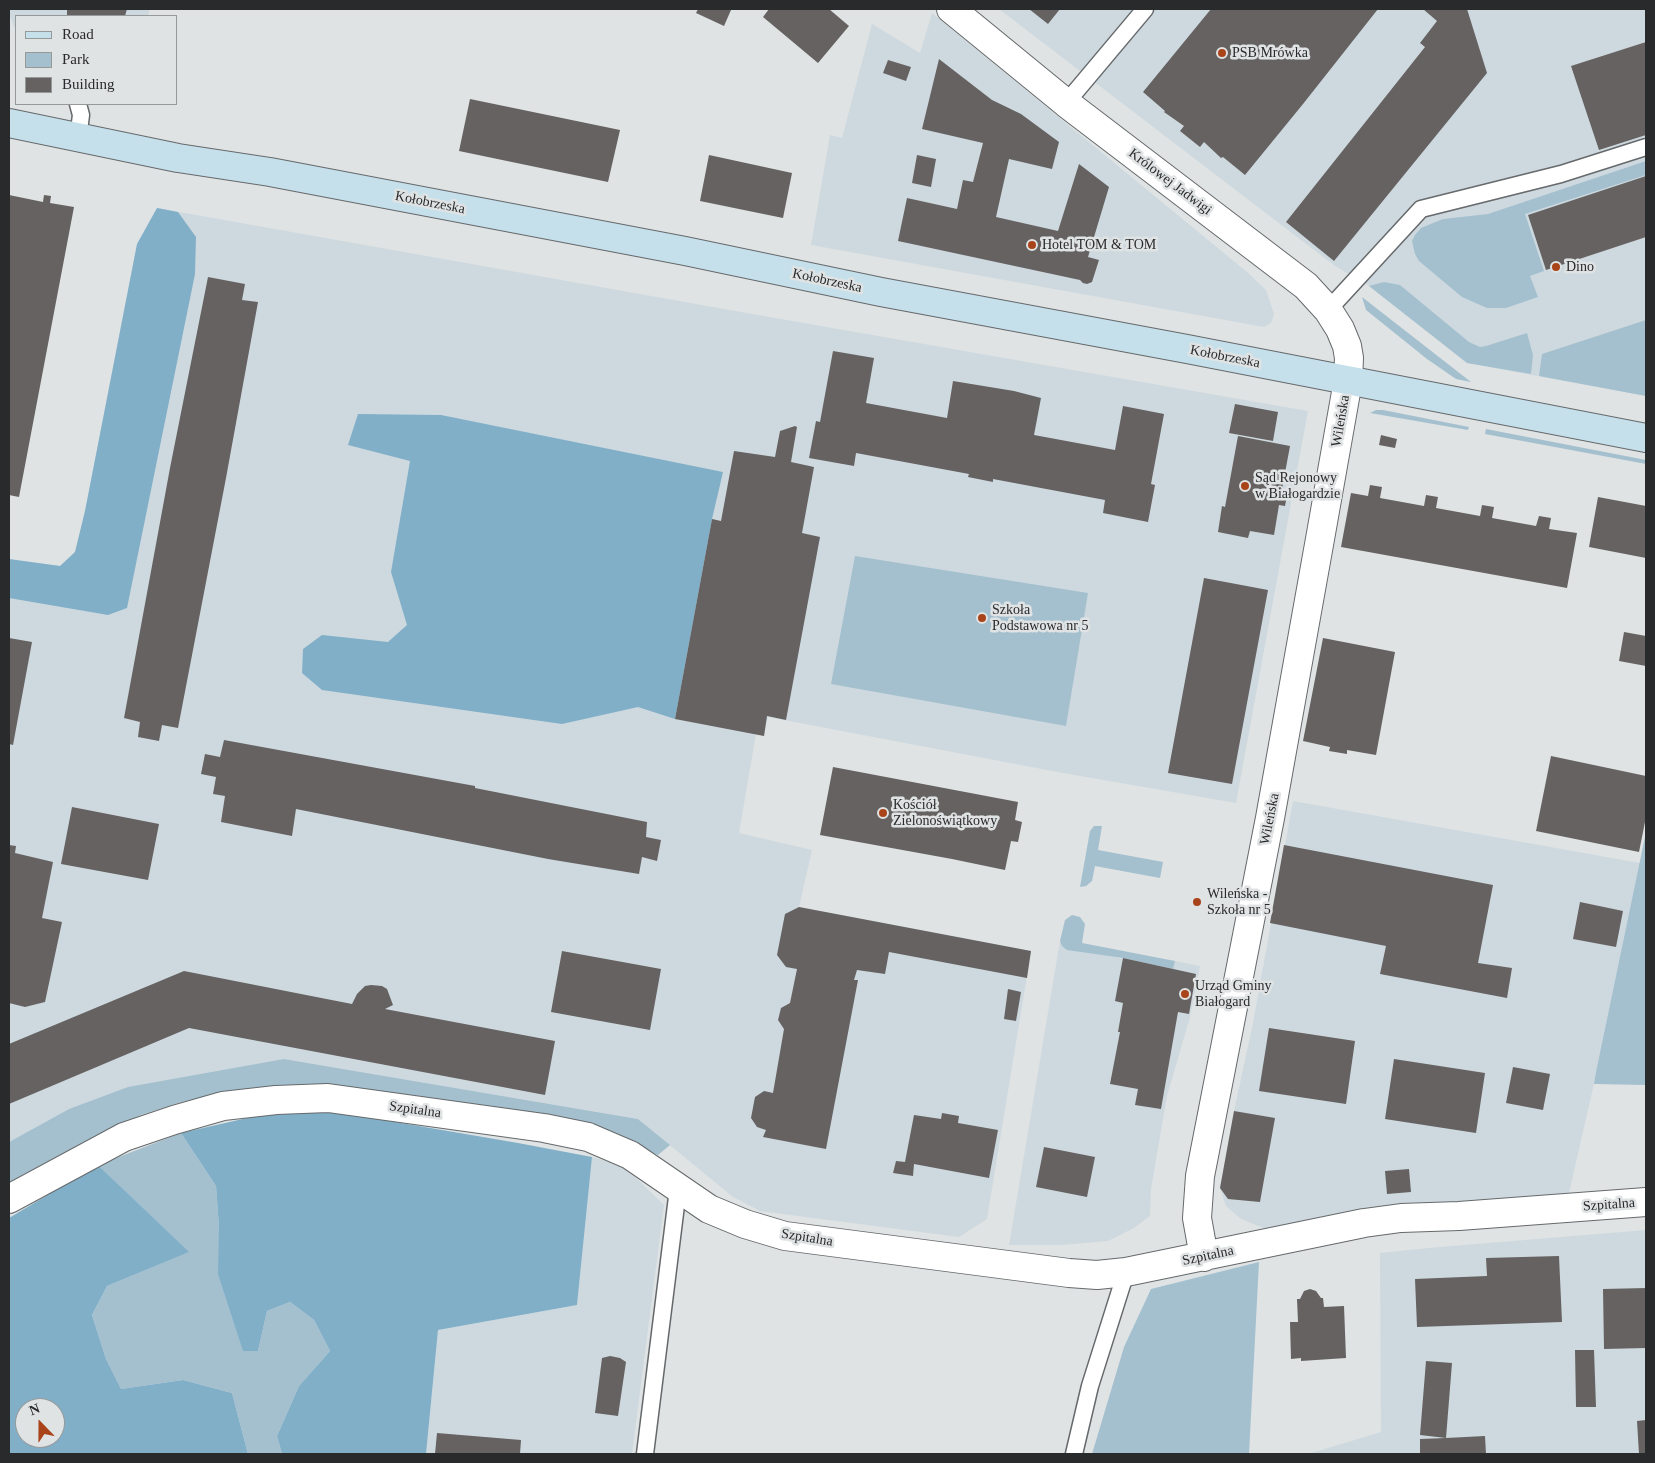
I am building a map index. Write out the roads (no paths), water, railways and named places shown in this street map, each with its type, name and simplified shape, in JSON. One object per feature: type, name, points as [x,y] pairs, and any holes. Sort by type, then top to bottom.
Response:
[{"type":"main road","name":"Kołobrzeska","points":[[9,123],[178,158],[270,172],[675,249],[881,292],[1646,438]]},
{"type":"street","name":"Królowej Jadwigi","points":[[951,9],[1066,103],[1306,286],[1328,310],[1340,329],[1347,346],[1349,358],[1348,381]]},
{"type":"street","name":"Wileńska","points":[[1204,1257],[1197,1218],[1200,1176],[1270,818],[1348,381]]},
{"type":"street","name":"Szpitalna","points":[[9,1199],[124,1137],[174,1120],[223,1106],[276,1100],[328,1098],[544,1128],[588,1137],[630,1155],[710,1209],[745,1224],[785,1236],[1068,1273],[1097,1275],[1126,1272],[1364,1223],[1401,1218],[1646,1202]]},
{"type":"lane","points":[[1066,103],[1145,9]]},
{"type":"lane","points":[[78,105],[81,116],[78,138]]},
{"type":"lane","points":[[1328,310],[1421,209],[1561,174],[1646,147]]},
{"type":"lane","points":[[645,1454],[678,1189]]},
{"type":"lane","points":[[1074,1454],[1090,1386],[1126,1272]]},
{"type":"place","name":"PSB Mrówka","points":[[1222,53]]},
{"type":"place","name":"Hotel TOM & TOM","points":[[1032,245]]},
{"type":"place","name":"Dino","points":[[1556,267]]},
{"type":"place","name":"Sąd Rejonowy w Białogardzie","points":[[1245,486]]},
{"type":"place","name":"Szkoła Podstawowa nr 5","points":[[982,618]]},
{"type":"place","name":"Kościół Zielonoświątkowy","points":[[883,813]]},
{"type":"place","name":"Wileńska - Szkoła nr 5","points":[[1197,902]]},
{"type":"place","name":"Urząd Gminy Białogard","points":[[1185,994]]}]
